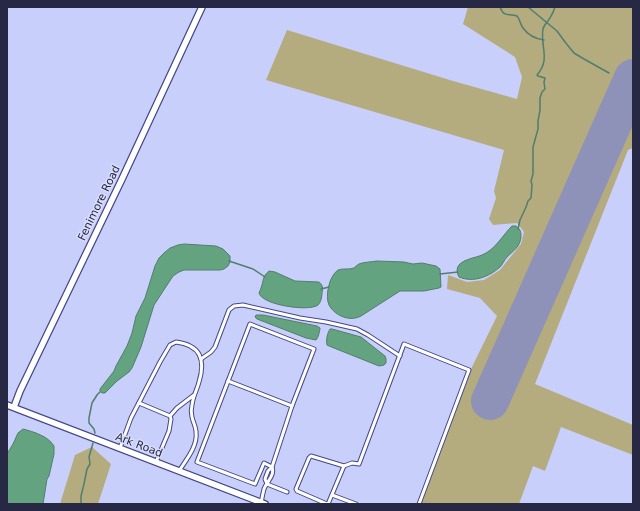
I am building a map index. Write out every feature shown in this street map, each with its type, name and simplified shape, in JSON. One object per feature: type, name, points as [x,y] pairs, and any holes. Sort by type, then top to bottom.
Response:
[{"type":"street","name":"Fenimore Road","points":[[14,407],[20,391],[122,179],[202,7]]},
{"type":"street","name":"Ark Road","points":[[7,405],[263,503]]},
{"type":"lane","points":[[201,359],[215,347],[229,310],[234,306],[243,305],[357,330],[368,335],[400,356]]},
{"type":"lane","points":[[263,503],[264,489],[267,484],[265,479],[268,471],[272,467],[292,406],[314,349],[250,324],[197,462],[255,484],[264,463],[272,467]]},
{"type":"lane","points":[[120,448],[131,418],[170,345],[176,342],[188,345],[200,354],[202,370],[194,395],[191,411],[196,432],[196,440],[179,471]]},
{"type":"lane","points":[[344,466],[328,504],[297,491],[296,489],[311,456],[344,466],[352,463],[359,464],[404,344],[468,370],[419,504]]},
{"type":"lane","points":[[228,381],[292,406]]},
{"type":"lane","points":[[156,462],[169,431],[170,416],[177,408],[194,395]]},
{"type":"lane","points":[[139,403],[170,416]]},
{"type":"lane","points":[[267,484],[288,492]]},
{"type":"lane","points":[[332,495],[356,504]]},
{"type":"shaded area","points":[[468,7],[633,7],[633,148],[628,150],[535,384],[633,425],[633,455],[561,427],[545,471],[533,466],[519,504],[419,504],[472,367],[497,316],[480,298],[447,289],[448,275],[467,282],[484,280],[500,270],[521,244],[524,232],[517,223],[493,225],[489,219],[496,198],[494,191],[504,150],[266,80],[287,30],[517,99],[522,77],[515,57],[463,24]]},
{"type":"shaded area","points":[[512,226],[516,226],[520,230],[521,237],[519,243],[496,271],[481,278],[475,279],[464,279],[459,277],[457,268],[459,265],[464,261],[487,253]]},
{"type":"shaded area","points":[[184,244],[216,246],[223,249],[230,256],[230,262],[228,266],[220,270],[184,270],[173,276],[154,305],[141,347],[132,368],[105,393],[102,393],[100,389],[114,371],[127,346],[136,316],[145,298],[159,258],[170,248]]},
{"type":"shaded area","points":[[377,261],[404,262],[413,264],[422,263],[436,266],[440,269],[441,287],[424,291],[400,291],[357,318],[343,317],[335,312],[329,305],[327,297],[330,281],[335,273],[340,269],[354,268],[361,263]]},
{"type":"shaded area","points":[[269,271],[275,272],[295,281],[319,282],[323,288],[321,301],[318,305],[305,308],[286,306],[268,301],[259,293],[264,277]]},
{"type":"shaded area","points":[[256,315],[263,315],[317,326],[320,328],[319,334],[316,340],[306,338],[257,319],[255,317]]},
{"type":"shaded area","points":[[330,329],[361,337],[385,356],[386,363],[379,366],[327,345],[327,337]]},
{"type":"shaded area","points":[[23,429],[44,437],[54,446],[54,454],[47,479],[43,504],[7,504],[7,454],[18,433]]},
{"type":"shaded area","points":[[92,447],[111,464],[98,504],[60,504],[75,455]]},
{"type":"waterway","points":[[500,7],[503,13],[517,16],[523,28],[530,35],[544,40]]},
{"type":"waterway","points":[[528,7],[557,31],[574,53],[609,73]]},
{"type":"waterway","points":[[518,229],[520,220],[528,201],[531,198],[533,147],[538,129],[540,98],[545,89],[545,78],[537,75],[541,69],[544,58],[542,35],[544,26],[555,7]]},
{"type":"waterway","points":[[229,261],[253,269],[265,277]]},
{"type":"waterway","points":[[440,274],[458,272]]},
{"type":"waterway","points":[[321,289],[329,287]]},
{"type":"waterway","points":[[95,433],[94,429],[89,423],[89,418],[92,403],[100,392]]},
{"type":"waterway","points":[[81,504],[81,496],[87,469],[90,464],[89,457],[93,443]]},
{"type":"runway","points":[[490,401],[633,78]]}]
